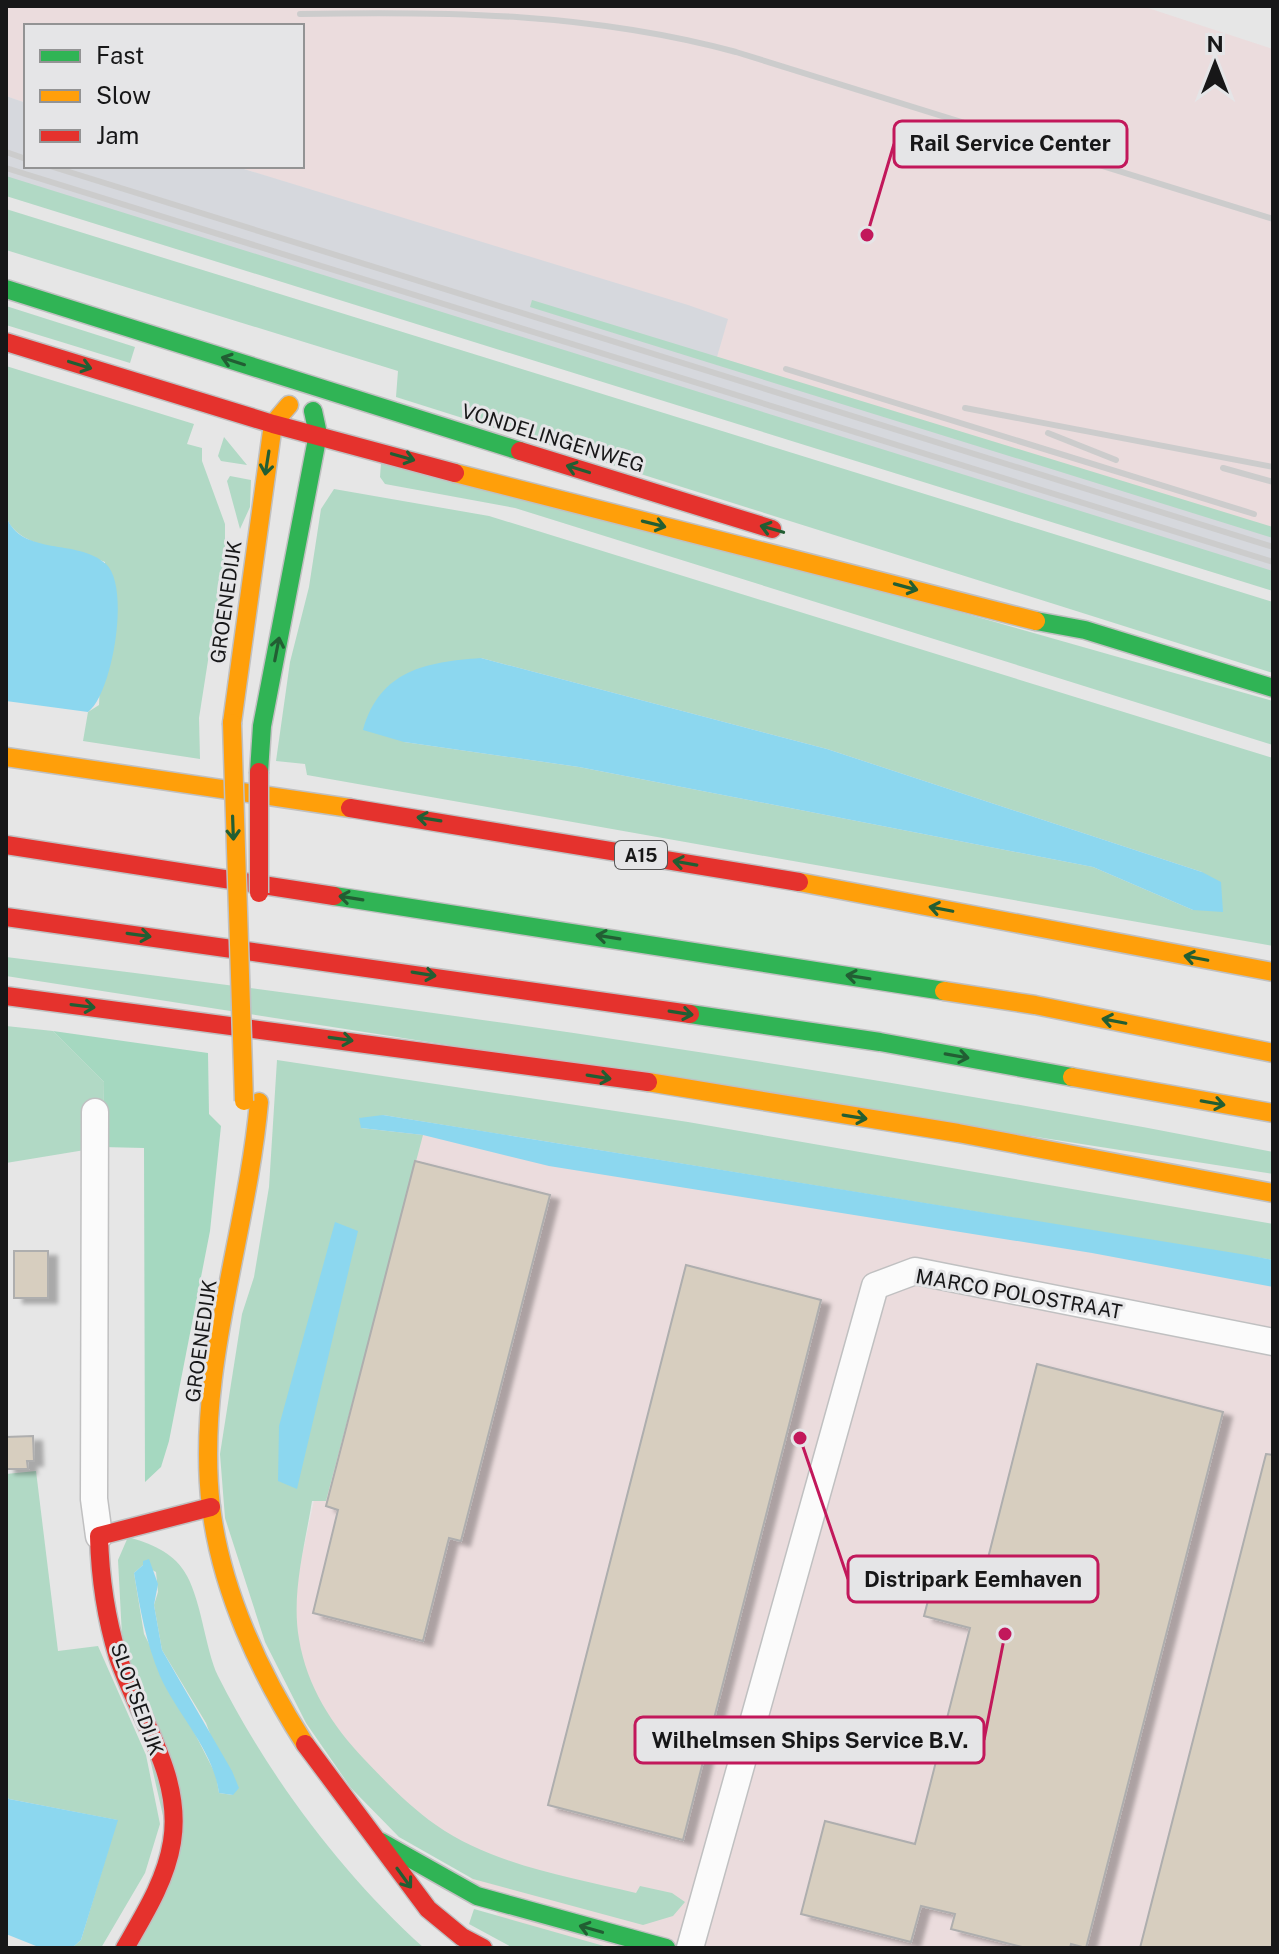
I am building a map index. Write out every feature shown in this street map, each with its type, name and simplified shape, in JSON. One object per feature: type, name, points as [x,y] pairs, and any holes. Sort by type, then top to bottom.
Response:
[{"type":"main road","name":"VONDELINGENWEG","points":[[6,289],[307,386],[791,535]]},
{"type":"main road","points":[[6,342],[273,424],[607,513],[1085,630],[1273,688]]},
{"type":"main road","points":[[273,424],[307,386]]},
{"type":"main road","points":[[306,496],[318,434],[307,386]]},
{"type":"main road","name":"GROENEDIJK","points":[[252,1102],[232,723],[273,424]]},
{"type":"main road","points":[[306,496],[339,463],[372,448]]},
{"type":"main road","name":"GROENEDIJK","points":[[306,496],[262,726],[259,920],[247,1183],[218,1357],[209,1442],[211,1507],[230,1585],[257,1661],[278,1702],[326,1778],[431,1916],[483,1948]]},
{"type":"main road","points":[[893,565],[1040,608],[1085,630]]},
{"type":"main road","name":"A15","points":[[6,757],[446,822],[856,892],[1273,972]]},
{"type":"main road","points":[[6,848],[91,858],[1035,1005],[1273,1053]]},
{"type":"main road","points":[[6,917],[396,970],[880,1042],[1273,1113]]},
{"type":"main road","points":[[6,996],[496,1060],[912,1126],[1273,1193]]},
{"type":"main road","points":[[99,1536],[211,1507]]},
{"type":"main road","name":"SLOTSEDIJK","points":[[99,1536],[99,1562],[119,1659],[154,1740],[173,1810],[172,1842],[148,1908],[125,1948]]},
{"type":"main road","points":[[376,1840],[477,1896],[666,1948]]},
{"type":"street","name":"SLOTSEDIJK","points":[[95,1112],[94,1499],[99,1536]]},
{"type":"street","name":"MARCO POLOSTRAAT","points":[[690,1948],[875,1286],[915,1271],[1273,1342]]},
{"type":"shaded area","points":[[6,6],[1142,6],[1273,49],[1273,531],[717,357],[727,319],[240,168],[304,168],[304,24],[24,24],[24,102],[6,96]]},
{"type":"shaded area","points":[[6,96],[24,102],[24,168],[241,168],[688,305],[728,319],[717,357],[1273,531],[1273,587],[6,192]]},
{"type":"shaded area","points":[[396,1123],[1273,1275],[1273,1948],[523,1948],[440,1838],[320,1722],[296,1644],[292,1602]]},
{"type":"green space","points":[[6,176],[1273,571],[1273,591],[6,196]]},
{"type":"green space","points":[[6,209],[1273,602],[1273,673],[396,397],[398,371],[6,250]]},
{"type":"green space","points":[[532,300],[1273,527],[1273,538],[530,307]]},
{"type":"green space","points":[[6,306],[135,347],[130,363],[6,325]]},
{"type":"green space","points":[[6,366],[194,424],[187,444],[202,448],[202,461],[225,524],[225,552],[199,718],[200,759],[83,741],[88,712],[99,705],[105,562],[34,542],[12,527],[6,516]]},
{"type":"green space","points":[[224,437],[247,465],[221,461],[218,456]]},
{"type":"green space","points":[[381,463],[921,601],[1273,701],[1273,745],[515,508],[385,484],[380,477]]},
{"type":"green space","points":[[230,476],[251,480],[250,507],[240,529],[227,481]]},
{"type":"green space","points":[[334,489],[489,516],[1273,758],[1273,946],[307,775],[305,764],[276,761],[290,662],[309,587],[321,509]],"holes":[[[481,658],[827,749],[1202,872],[1193,910],[1093,867],[579,767],[404,742]]]},
{"type":"green space","points":[[6,957],[483,1020],[958,1094],[1273,1152],[1273,1174],[6,976]]},
{"type":"green space","points":[[6,1026],[53,1031],[104,1082],[103,1147],[6,1163]]},
{"type":"green space","points":[[53,1031],[208,1053],[209,1114],[221,1126],[210,1231],[169,1441],[161,1467],[145,1482],[144,1148],[103,1147],[104,1082]]},
{"type":"green space","points":[[277,1060],[688,1122],[1273,1224],[1273,1260],[383,1115],[361,1128],[423,1135],[326,1501],[312,1501],[297,1605],[299,1639],[308,1673],[331,1719],[364,1759],[417,1810],[458,1839],[532,1868],[636,1893],[640,1886],[672,1893],[685,1902],[673,1916],[643,1925],[473,1879],[399,1837],[351,1788],[306,1723],[265,1642],[225,1518],[220,1454],[242,1314],[254,1277],[269,1187]]},
{"type":"green space","points":[[36,1471],[58,1651],[98,1646],[146,1755],[160,1824],[145,1873],[101,1948],[72,1948],[81,1940],[117,1820],[9,1799],[6,1795],[6,1474]]},
{"type":"green space","points":[[128,1537],[160,1549],[179,1564],[195,1594],[218,1676],[260,1751],[336,1856],[424,1948],[131,1948],[174,1864],[122,1636],[118,1560]],"holes":[[[143,1565],[156,1572],[158,1592],[154,1605],[162,1650],[206,1723],[233,1795],[219,1793],[216,1775],[144,1634],[134,1573]]]},
{"type":"green space","points":[[474,1909],[611,1948],[513,1948],[469,1924]]},
{"type":"water","points":[[6,516],[13,529],[24,537],[94,556],[106,564],[113,576],[118,616],[111,664],[97,702],[88,712],[6,701]]},
{"type":"water","points":[[481,658],[827,749],[1202,872],[1221,882],[1223,912],[1193,910],[1093,867],[579,767],[404,742],[363,730],[381,694],[393,682],[408,673],[442,662]]},
{"type":"water","points":[[383,1115],[1273,1260],[1273,1287],[1092,1253],[549,1166],[423,1135],[361,1128],[359,1118]]},
{"type":"water","points":[[335,1222],[358,1231],[297,1489],[278,1481],[279,1426]]},
{"type":"water","points":[[149,1559],[158,1584],[154,1605],[162,1650],[232,1771],[239,1788],[233,1795],[219,1793],[210,1762],[167,1691],[155,1664],[134,1573],[143,1561]]},
{"type":"water","points":[[6,1795],[9,1799],[118,1820],[81,1940],[72,1948],[41,1948],[6,1934]]},
{"type":"building","points":[[415,1161],[550,1195],[461,1541],[449,1538],[423,1641],[313,1613],[338,1510],[326,1506]]},
{"type":"building","points":[[14,1251],[48,1251],[48,1298],[14,1298]]},
{"type":"building","points":[[686,1265],[821,1300],[683,1840],[548,1805]]},
{"type":"building","points":[[1037,1364],[1223,1412],[1086,1948],[1071,1944],[1070,1948],[1026,1948],[951,1929],[955,1914],[921,1906],[911,1942],[801,1914],[825,1821],[915,1844],[970,1628],[924,1616],[938,1562],[984,1574]]},
{"type":"building","points":[[33,1436],[34,1461],[27,1461],[28,1469],[6,1469],[6,1437]]},
{"type":"building","points":[[1266,1454],[1273,1455],[1273,1948],[1140,1948]]},
{"type":"railway","points":[[300,14],[410,13],[520,17],[628,29],[682,39],[736,52],[1273,219]]},
{"type":"railway","points":[[6,152],[24,158]]},
{"type":"railway","points":[[6,168],[1273,562]]},
{"type":"railway","points":[[56,168],[1273,547]]},
{"type":"railway","points":[[786,369],[1254,514]]},
{"type":"railway","points":[[965,408],[1273,467]]},
{"type":"railway","points":[[1048,433],[1116,460]]},
{"type":"railway","points":[[1223,468],[1273,482]]},
{"type":"traffic: fast","points":[[6,289],[520,451]]},
{"type":"traffic: fast","points":[[259,772],[262,726],[318,434],[313,411]]},
{"type":"traffic: fast","points":[[1036,621],[1085,630],[1273,688]]},
{"type":"traffic: fast","points":[[334,896],[944,991]]},
{"type":"traffic: fast","points":[[690,1014],[880,1042],[1072,1077]]},
{"type":"traffic: fast","points":[[381,1842],[477,1896],[666,1948]]},
{"type":"traffic: slow","points":[[232,723],[273,424],[289,405]]},
{"type":"traffic: slow","points":[[455,473],[1036,621]]},
{"type":"traffic: slow","points":[[232,723],[244,1101]]},
{"type":"traffic: slow","points":[[6,757],[350,808]]},
{"type":"traffic: slow","points":[[799,882],[1273,972]]},
{"type":"traffic: slow","points":[[944,991],[1035,1005],[1273,1053]]},
{"type":"traffic: slow","points":[[1072,1077],[1273,1113]]},
{"type":"traffic: slow","points":[[648,1082],[958,1133],[1273,1193]]},
{"type":"traffic: slow","points":[[259,1102],[253,1152],[216,1355],[208,1456],[211,1507],[233,1600],[258,1660],[305,1744]]},
{"type":"traffic: jam","points":[[6,342],[273,424],[455,473]]},
{"type":"traffic: jam","points":[[520,451],[772,529]]},
{"type":"traffic: jam","points":[[259,772],[259,893]]},
{"type":"traffic: jam","points":[[350,808],[799,882]]},
{"type":"traffic: jam","points":[[6,845],[334,896]]},
{"type":"traffic: jam","points":[[6,917],[690,1014]]},
{"type":"traffic: jam","points":[[6,996],[648,1082]]},
{"type":"traffic: jam","points":[[125,1948],[165,1870],[174,1817],[171,1793],[157,1747],[118,1657],[104,1597],[99,1536],[211,1507]]},
{"type":"traffic: jam","points":[[305,1744],[428,1909],[462,1937],[483,1948]]},
{"type":"place","name":"Rail Service Center","points":[[867,235]]},
{"type":"place","name":"Distripark Eemhaven","points":[[800,1438]]},
{"type":"place","name":"Wilhelmsen Ships Service B.V.","points":[[1005,1634]]}]
